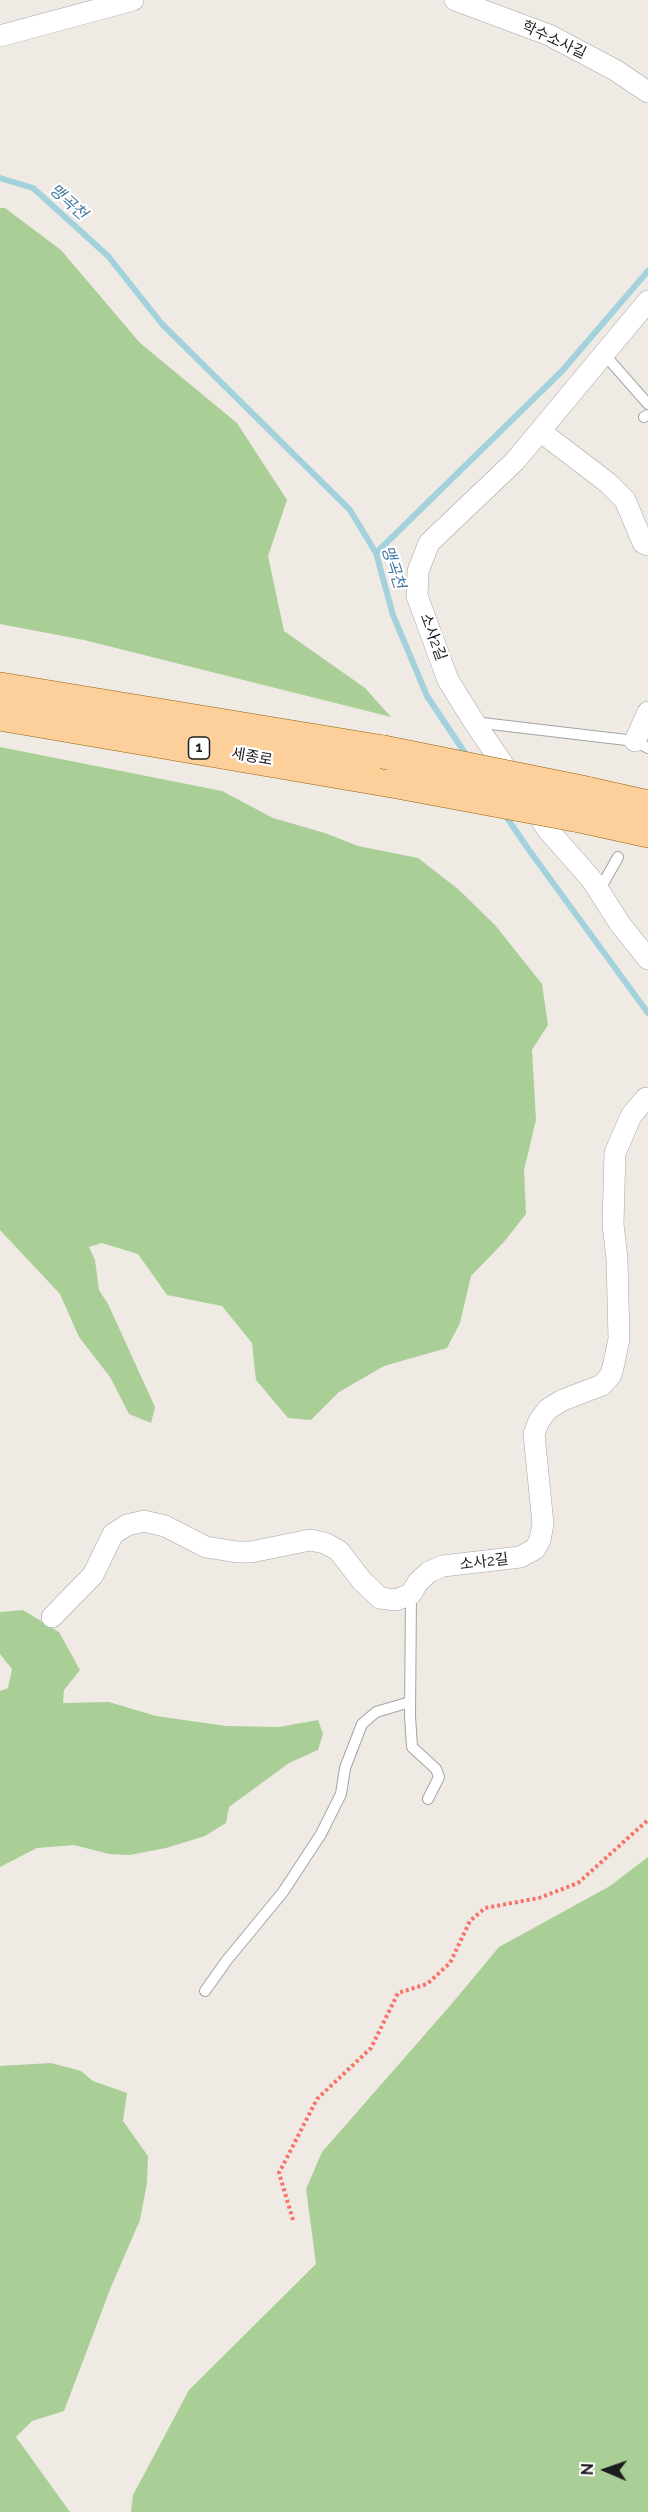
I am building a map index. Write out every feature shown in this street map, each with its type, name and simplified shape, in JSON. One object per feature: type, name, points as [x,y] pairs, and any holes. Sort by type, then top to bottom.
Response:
[{"type":"main road","name":"세종로","points":[[0,689],[383,752],[580,804]]},
{"type":"main road","name":"세종로","points":[[0,714],[398,782],[580,804]]},
{"type":"main road","name":"1","points":[[580,804],[648,807]]},
{"type":"main road","name":"1","points":[[580,804],[648,831]]},
{"type":"street","points":[[0,36],[133,0]]},
{"type":"street","name":"학수소사길","points":[[455,0],[549,35],[615,70],[648,92]]},
{"type":"street","name":"소사2길","points":[[648,301],[515,461],[429,543],[418,571],[417,596],[448,680],[474,722],[548,830],[592,880],[620,924],[648,959]]},
{"type":"street","points":[[540,431],[608,483],[625,500],[644,543],[648,545]]},
{"type":"street","points":[[641,745],[648,712]]},
{"type":"street","name":"소사2길","points":[[411,1594],[418,1582],[429,1572],[443,1566],[520,1557],[535,1550],[540,1540],[543,1524],[534,1434],[539,1421],[548,1409],[563,1400],[602,1385],[610,1375],[619,1339],[617,1259],[613,1224],[615,1153],[631,1116],[647,1099]]},
{"type":"street","points":[[52,1617],[93,1575],[113,1534],[127,1526],[144,1521],[165,1526],[206,1547],[237,1552],[251,1552],[310,1540],[325,1544],[339,1551],[362,1581],[380,1598],[396,1600],[411,1594]]},
{"type":"lane","points":[[604,354],[648,404]]},
{"type":"lane","points":[[474,722],[641,745]]},
{"type":"lane","points":[[599,891],[618,857]]},
{"type":"lane","points":[[411,1594],[412,1747],[436,1769],[439,1777],[428,1799]]},
{"type":"lane","points":[[205,1991],[227,1960],[283,1892],[321,1834],[341,1794],[345,1768],[362,1724],[376,1712],[410,1702]]},
{"type":"path","points":[[293,2220],[279,2173],[317,2099],[371,2048],[399,1993],[427,1984],[450,1963],[470,1921],[486,1908],[538,1898],[578,1882],[648,1820]]},
{"type":"green space","points":[[0,208],[5,208],[61,250],[140,343],[237,423],[287,500],[268,556],[284,631],[365,688],[391,717],[84,640],[0,624]]},
{"type":"green space","points":[[0,747],[222,791],[273,818],[325,833],[358,846],[418,858],[458,889],[495,925],[542,984],[548,1025],[532,1050],[536,1120],[524,1170],[526,1214],[503,1243],[471,1276],[460,1323],[447,1348],[384,1366],[339,1392],[311,1420],[288,1418],[256,1380],[252,1343],[222,1306],[167,1295],[138,1254],[102,1243],[89,1247],[95,1260],[99,1290],[108,1304],[155,1407],[151,1423],[129,1414],[110,1377],[79,1337],[60,1294],[0,1230]]},
{"type":"green space","points":[[23,1610],[59,1632],[80,1670],[64,1690],[63,1703],[109,1702],[156,1716],[226,1726],[279,1727],[318,1720],[323,1734],[318,1750],[289,1763],[229,1807],[226,1823],[205,1836],[166,1848],[130,1855],[109,1854],[74,1845],[37,1848],[0,1867],[0,1691],[8,1688],[12,1669],[0,1654],[0,1612]]},
{"type":"green space","points":[[648,1857],[648,2512],[131,2512],[133,2495],[189,2390],[316,2264],[306,2189],[322,2152],[499,1947],[610,1886]]},
{"type":"green space","points":[[51,2063],[81,2071],[93,2081],[127,2093],[123,2121],[148,2156],[147,2183],[140,2220],[111,2287],[64,2411],[32,2421],[16,2437],[70,2512],[0,2512],[0,2066]]},
{"type":"waterway","name":"맹곡천","points":[[0,178],[33,188],[108,256],[162,324],[350,510],[376,553],[393,615],[427,696],[467,756]]},
{"type":"waterway","points":[[376,553],[562,371],[648,271]]},
{"type":"waterway","name":"맹곡천","points":[[505,815],[648,1013]]}]
